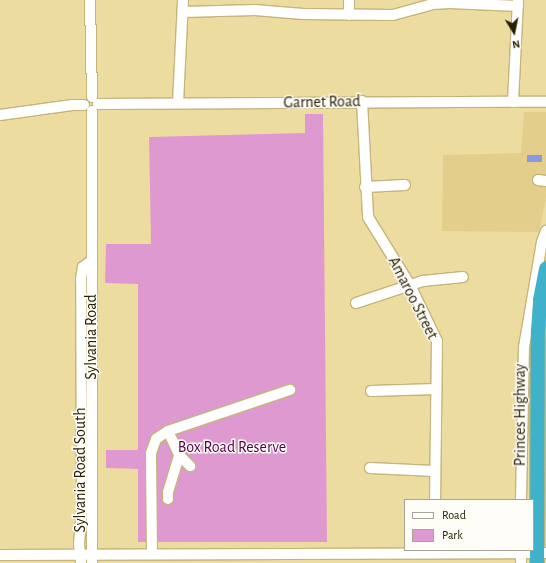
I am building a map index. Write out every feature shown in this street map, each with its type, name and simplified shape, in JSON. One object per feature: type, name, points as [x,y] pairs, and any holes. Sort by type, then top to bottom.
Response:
[{"type":"highway","name":"Princes Highway","points":[[540,556],[533,330],[546,269]]},
{"type":"street","name":"Sylvania Road","points":[[90,0],[92,558]]},
{"type":"street","points":[[178,103],[183,0]]},
{"type":"street","points":[[349,0],[349,15]]},
{"type":"street","points":[[183,12],[255,10],[303,14],[393,15],[433,2],[518,3],[513,102]]},
{"type":"street","name":"Amaroo Street","points":[[362,102],[365,187],[368,217],[410,285],[437,341],[435,499]]},
{"type":"street","name":"Garnet Road","points":[[0,115],[72,105],[91,104],[546,102]]},
{"type":"street","points":[[365,187],[405,184]]},
{"type":"street","name":"Princes Highway","points":[[533,330],[540,257],[546,231]]},
{"type":"street","name":"Sylvania Road South","points":[[81,558],[81,279],[83,267],[91,261]]},
{"type":"street","points":[[356,303],[423,281],[463,277]]},
{"type":"street","points":[[521,499],[524,347],[533,330]]},
{"type":"street","points":[[371,391],[436,389]]},
{"type":"street","points":[[152,554],[151,453],[156,438],[168,431],[290,390]]},
{"type":"street","points":[[168,431],[179,455],[190,466]]},
{"type":"street","points":[[168,499],[168,492],[179,455]]},
{"type":"street","points":[[370,468],[435,471]]},
{"type":"street","points":[[0,555],[81,558],[152,554],[206,558],[419,558],[435,552],[540,556]]},
{"type":"shaded area","points":[[524,112],[546,112],[546,198],[539,232],[442,231],[443,155],[521,153]]},
{"type":"green space","name":"Box Road Reserve","points":[[305,114],[323,114],[327,542],[138,542],[138,469],[106,468],[106,450],[138,450],[138,284],[105,283],[106,244],[151,244],[149,137],[305,133]]},
{"type":"water","points":[[527,155],[542,155],[542,162],[527,162]]}]
